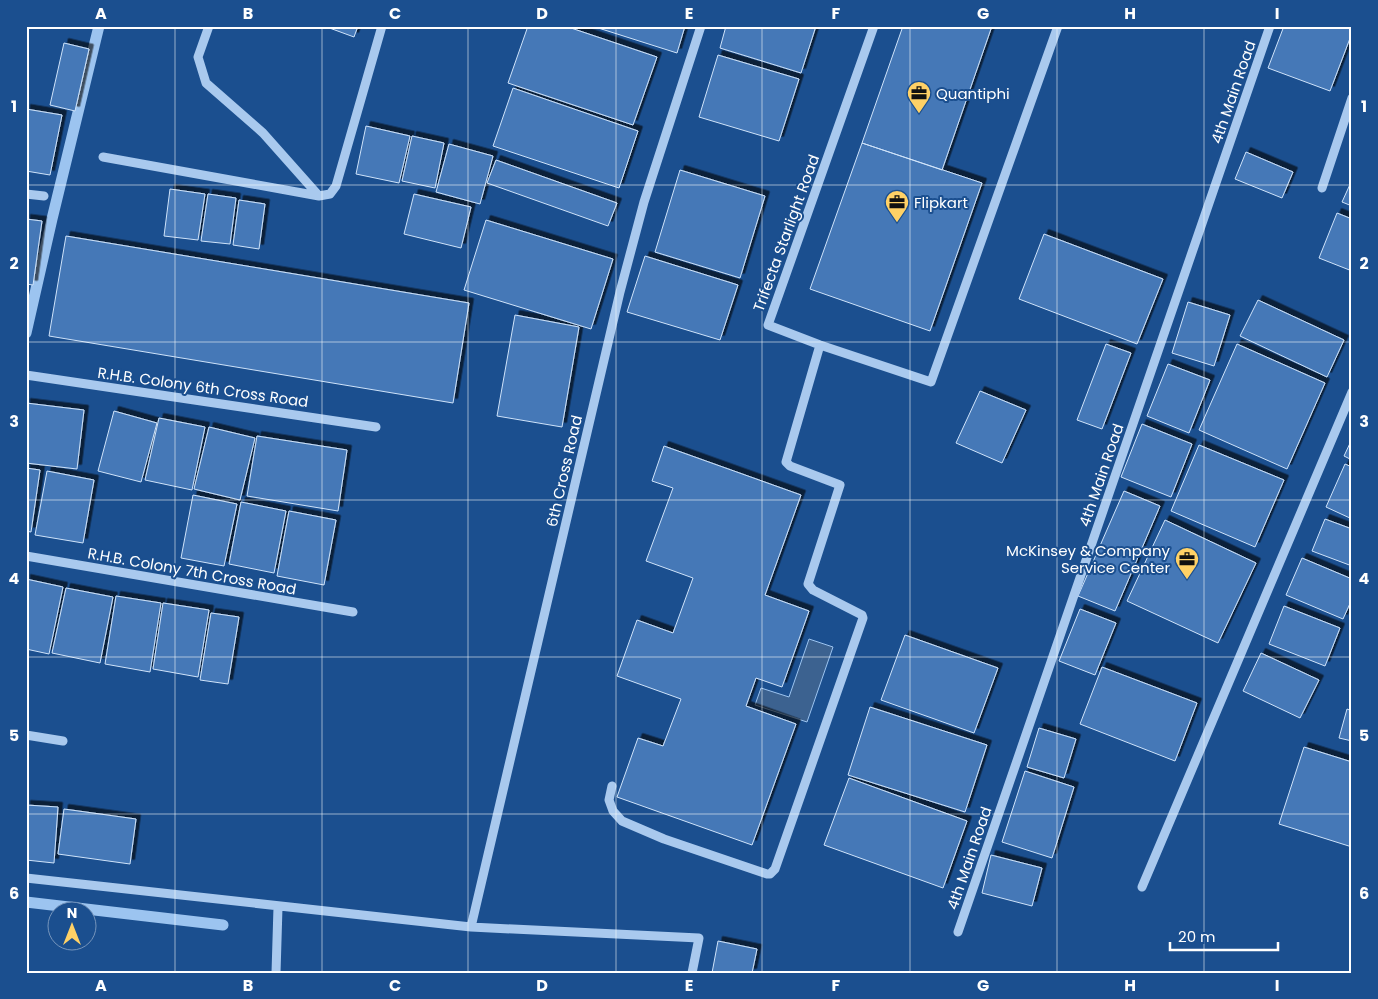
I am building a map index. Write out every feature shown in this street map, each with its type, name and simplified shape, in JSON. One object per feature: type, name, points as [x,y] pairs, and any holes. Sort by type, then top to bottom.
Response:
[{"type":"street","points":[[209,26],[198,57],[206,83],[263,133],[319,196]]},
{"type":"street","points":[[103,157],[319,196],[330,194],[336,186],[382,26]]},
{"type":"street","name":"6th Cross Road","points":[[470,927],[623,283],[644,202],[702,26]]},
{"type":"street","name":"Trifecta Starlight Road","points":[[874,26],[768,325],[820,345],[931,382],[1058,26]]},
{"type":"street","name":"4th Main Road","points":[[958,932],[1270,26]]},
{"type":"street","points":[[1322,188],[1352,98]]},
{"type":"street","points":[[26,194],[44,196]]},
{"type":"street","points":[[612,786],[609,800],[613,811],[622,821],[664,839],[767,874],[775,869],[863,618],[862,615],[812,590],[808,584],[840,485],[790,466],[786,462],[820,345]]},
{"type":"street","name":"R.H.B. Colony 6th Cross Road","points":[[26,375],[376,427]]},
{"type":"street","points":[[1142,887],[1352,392]]},
{"type":"street","name":"R.H.B. Colony 7th Cross Road","points":[[26,556],[353,612]]},
{"type":"street","points":[[26,735],[63,740]]},
{"type":"street","points":[[26,878],[470,927],[699,938],[692,973]]},
{"type":"street","points":[[276,973],[278,907]]},
{"type":"water","points":[[809,639],[833,647],[807,722],[755,705],[761,688],[789,697]]},
{"type":"building","points":[[324,26],[358,26],[354,37]]},
{"type":"building","points":[[528,26],[565,26],[657,57],[633,125],[508,83]]},
{"type":"building","points":[[592,26],[685,26],[677,53]]},
{"type":"building","points":[[726,26],[816,26],[801,73],[720,48]]},
{"type":"building","points":[[903,26],[992,26],[942,170],[862,143]]},
{"type":"building","points":[[1284,26],[1352,26],[1352,33],[1330,91],[1268,68]]},
{"type":"building","points":[[64,43],[89,49],[75,111],[50,105]]},
{"type":"building","points":[[718,55],[799,79],[779,141],[699,117]]},
{"type":"building","points":[[513,88],[638,131],[619,188],[493,146]]},
{"type":"building","points":[[26,109],[62,115],[50,175],[26,171]]},
{"type":"building","points":[[366,126],[410,136],[399,183],[356,174]]},
{"type":"building","points":[[412,136],[444,143],[435,188],[402,181]]},
{"type":"building","points":[[862,143],[982,183],[930,331],[810,289]]},
{"type":"building","points":[[449,144],[493,156],[480,204],[436,192]]},
{"type":"building","points":[[1246,152],[1293,172],[1282,198],[1235,179]]},
{"type":"building","points":[[496,160],[617,203],[608,226],[487,183]]},
{"type":"building","points":[[680,170],[765,196],[740,278],[655,252]]},
{"type":"building","points":[[1352,180],[1352,206],[1342,202]]},
{"type":"building","points":[[170,189],[205,194],[198,240],[164,236]]},
{"type":"building","points":[[208,194],[236,198],[230,244],[201,241]]},
{"type":"building","points":[[414,194],[471,207],[461,248],[404,234]]},
{"type":"building","points":[[239,200],[265,204],[259,249],[233,245]]},
{"type":"building","points":[[1337,213],[1352,219],[1352,271],[1319,258]]},
{"type":"building","points":[[26,219],[42,221],[33,285],[26,284]]},
{"type":"building","points":[[486,220],[613,259],[591,329],[464,290]]},
{"type":"building","points":[[1044,234],[1163,279],[1137,344],[1019,299]]},
{"type":"building","points":[[66,236],[469,303],[453,403],[49,336]]},
{"type":"building","points":[[645,256],[738,285],[720,340],[627,312]]},
{"type":"building","points":[[1258,300],[1344,340],[1327,377],[1240,336]]},
{"type":"building","points":[[1188,302],[1230,315],[1214,366],[1172,353]]},
{"type":"building","points":[[515,315],[579,327],[562,427],[497,416]]},
{"type":"building","points":[[1106,344],[1131,353],[1102,429],[1077,420]]},
{"type":"building","points":[[1237,344],[1325,383],[1287,469],[1199,430]]},
{"type":"building","points":[[1168,364],[1210,380],[1189,433],[1147,416]]},
{"type":"building","points":[[980,391],[1026,410],[1002,463],[956,443]]},
{"type":"building","points":[[26,403],[84,410],[77,469],[26,463]]},
{"type":"building","points":[[114,411],[157,423],[141,482],[98,471]]},
{"type":"building","points":[[159,418],[205,427],[192,490],[145,480]]},
{"type":"building","points":[[1142,424],[1192,444],[1171,497],[1121,477]]},
{"type":"building","points":[[209,427],[255,438],[240,500],[194,489]]},
{"type":"building","points":[[257,436],[347,450],[338,511],[247,496]]},
{"type":"building","points":[[1352,439],[1352,460],[1344,456]]},
{"type":"building","points":[[1199,445],[1284,480],[1255,547],[1171,511]]},
{"type":"building","points":[[664,446],[801,495],[765,595],[809,611],[782,687],[756,678],[746,706],[796,724],[752,845],[617,797],[638,738],[663,746],[681,699],[617,676],[637,620],[673,633],[693,578],[646,561],[673,488],[652,481]]},
{"type":"building","points":[[1345,464],[1352,467],[1352,519],[1326,507]]},
{"type":"building","points":[[26,468],[40,470],[31,532],[26,531]]},
{"type":"building","points":[[47,471],[94,480],[83,543],[35,535]]},
{"type":"building","points":[[1124,491],[1160,506],[1115,611],[1078,596]]},
{"type":"building","points":[[193,495],[237,504],[224,566],[181,558]]},
{"type":"building","points":[[241,502],[286,511],[274,573],[229,564]]},
{"type":"building","points":[[289,511],[336,520],[324,585],[277,576]]},
{"type":"building","points":[[1325,519],[1352,529],[1352,566],[1312,551]]},
{"type":"building","points":[[1165,520],[1256,563],[1218,643],[1127,601]]},
{"type":"building","points":[[1302,558],[1352,579],[1352,599],[1343,619],[1286,595]]},
{"type":"building","points":[[26,579],[63,587],[49,654],[26,649]]},
{"type":"building","points":[[66,588],[113,597],[100,663],[52,653]]},
{"type":"building","points":[[116,596],[161,603],[150,672],[105,664]]},
{"type":"building","points":[[163,603],[209,610],[198,677],[153,669]]},
{"type":"building","points":[[1284,606],[1340,628],[1325,666],[1269,644]]},
{"type":"building","points":[[1080,609],[1116,623],[1095,675],[1059,661]]},
{"type":"building","points":[[211,613],[239,617],[228,684],[200,680]]},
{"type":"building","points":[[905,635],[998,668],[974,733],[881,700]]},
{"type":"building","points":[[1261,653],[1319,680],[1300,718],[1243,691]]},
{"type":"building","points":[[1102,667],[1197,703],[1175,761],[1080,724]]},
{"type":"building","points":[[870,707],[987,745],[965,812],[848,775]]},
{"type":"building","points":[[1347,709],[1352,711],[1352,741],[1339,738]]},
{"type":"building","points":[[1039,728],[1076,739],[1064,778],[1027,767]]},
{"type":"building","points":[[1304,747],[1352,762],[1352,847],[1279,824]]},
{"type":"building","points":[[1025,771],[1074,787],[1052,858],[1002,842]]},
{"type":"building","points":[[849,778],[967,821],[943,888],[824,845]]},
{"type":"building","points":[[26,805],[58,807],[54,863],[26,860]]},
{"type":"building","points":[[64,809],[136,819],[130,864],[58,854]]},
{"type":"building","points":[[991,855],[1042,868],[1032,906],[982,893]]},
{"type":"building","points":[[718,941],[757,949],[752,973],[712,973]]},
{"type":"waterway","points":[[26,333],[99,26]]},
{"type":"waterway","points":[[26,902],[223,925]]},
{"type":"place","name":"Quantiphi","points":[[919,114]]},
{"type":"place","name":"Flipkart","points":[[897,223]]},
{"type":"place","name":"McKinsey & Company Service Center","points":[[1187,580]]}]
